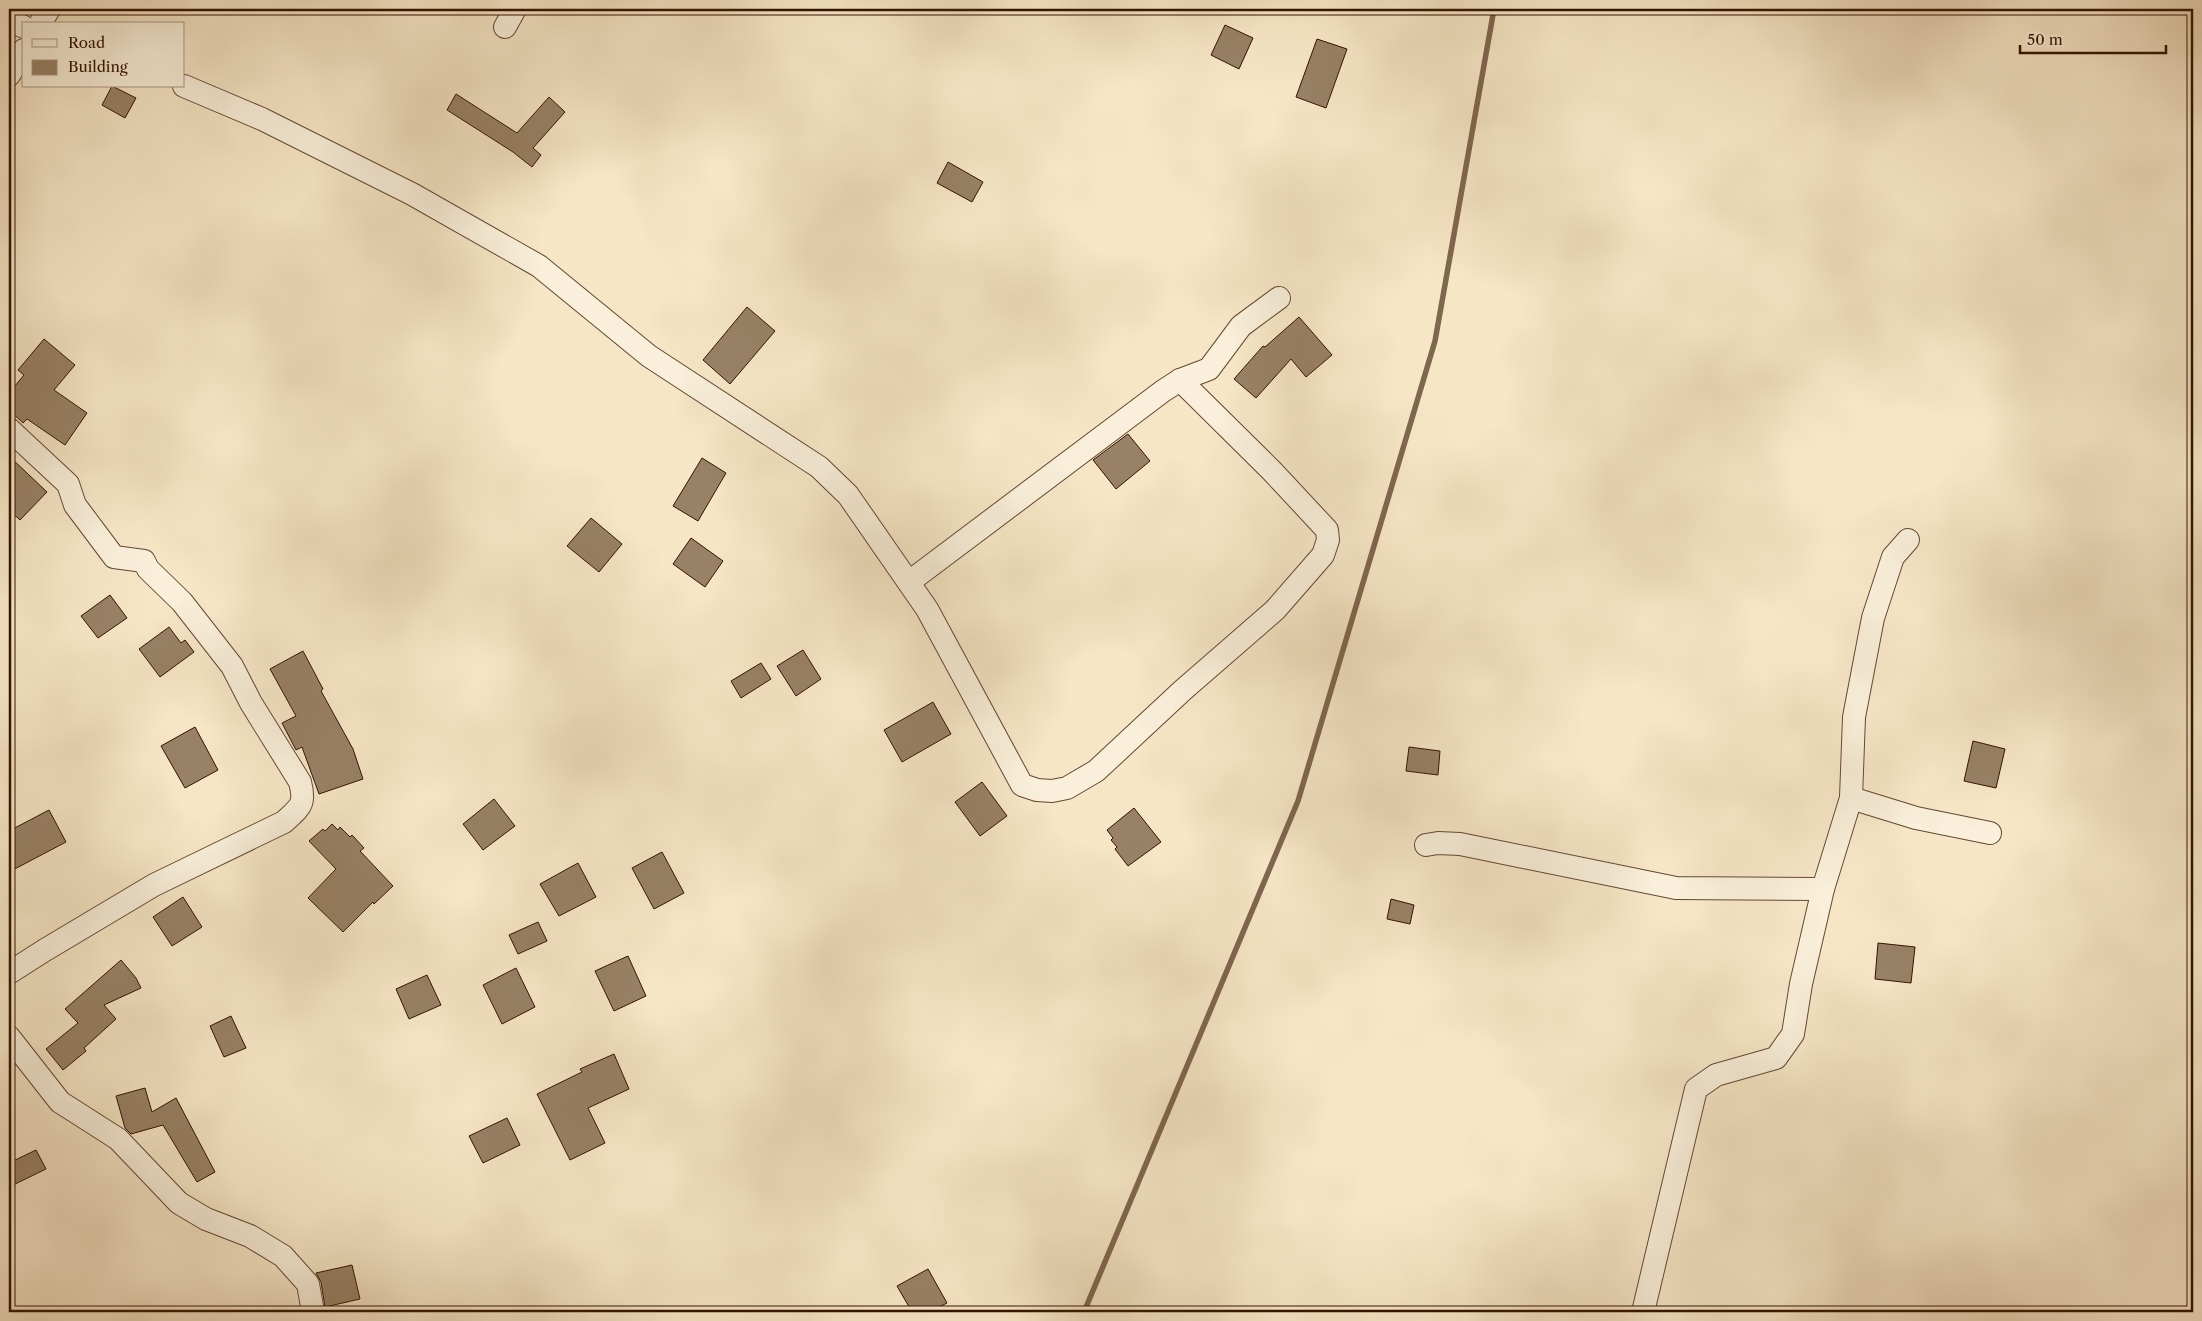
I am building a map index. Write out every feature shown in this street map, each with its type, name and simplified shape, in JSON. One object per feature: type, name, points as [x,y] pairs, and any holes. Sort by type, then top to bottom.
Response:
[{"type":"street","points":[[9,20],[42,20]]},
{"type":"street","points":[[9,75],[22,53]]},
{"type":"street","points":[[185,86],[262,119],[412,194],[539,266],[649,356],[819,467],[848,495],[909,582],[927,609],[1022,785],[1037,790],[1052,791],[1067,788],[1096,771],[1183,690],[1275,610],[1323,555],[1328,540],[1327,530],[1272,471],[1180,380]]},
{"type":"street","points":[[909,582],[1180,380],[1209,369],[1241,326],[1279,298]]},
{"type":"street","points":[[9,429],[68,484],[74,504],[114,557],[144,561],[148,568],[182,602],[232,666],[250,703],[300,782],[303,796],[301,806],[284,822],[154,885],[45,950],[9,974]]},
{"type":"street","points":[[1643,1312],[1696,1089],[1716,1075],[1776,1058],[1792,1034],[1801,984],[1823,889],[1851,798],[1854,717],[1873,618],[1893,557],[1908,540]]},
{"type":"street","points":[[1851,798],[1916,818],[1990,833]]},
{"type":"street","points":[[1426,845],[1438,842],[1460,844],[1676,888],[1823,889]]},
{"type":"street","points":[[9,1038],[60,1102],[118,1139],[179,1203],[206,1219],[250,1236],[283,1256],[308,1284],[313,1312]]},
{"type":"building","points":[[1225,25],[1253,38],[1239,69],[1211,55]]},
{"type":"building","points":[[1317,39],[1347,49],[1326,108],[1296,97]]},
{"type":"building","points":[[111,88],[116,88],[136,98],[125,118],[102,105]]},
{"type":"building","points":[[456,94],[517,133],[549,97],[565,112],[533,148],[541,155],[532,167],[513,152],[447,110]]},
{"type":"building","points":[[948,162],[983,182],[972,202],[937,183]]},
{"type":"building","points":[[747,307],[775,331],[730,384],[703,360]]},
{"type":"building","points":[[1299,317],[1332,355],[1306,377],[1291,359],[1256,398],[1234,379],[1263,346],[1265,347]]},
{"type":"building","points":[[44,339],[75,365],[54,390],[87,413],[65,445],[27,419],[23,423],[9,410],[9,393],[24,375],[18,370]]},
{"type":"building","points":[[1128,434],[1150,461],[1116,489],[1093,460]]},
{"type":"building","points":[[9,456],[47,492],[20,520],[9,510]]},
{"type":"building","points":[[702,458],[726,473],[698,521],[673,506]]},
{"type":"building","points":[[591,518],[622,544],[599,572],[567,546]]},
{"type":"building","points":[[691,538],[723,561],[705,587],[673,564]]},
{"type":"building","points":[[110,595],[127,618],[98,638],[81,616]]},
{"type":"building","points":[[169,627],[181,643],[185,640],[194,652],[160,677],[139,649]]},
{"type":"building","points":[[803,650],[821,679],[796,696],[777,666]]},
{"type":"building","points":[[303,651],[323,689],[321,691],[353,749],[363,779],[319,794],[302,747],[296,750],[282,723],[296,716],[270,669]]},
{"type":"building","points":[[761,663],[771,679],[741,698],[731,681]]},
{"type":"building","points":[[933,702],[951,734],[902,762],[884,730]]},
{"type":"building","points":[[195,727],[218,770],[185,788],[161,746]]},
{"type":"building","points":[[1973,741],[2005,749],[1996,788],[1964,781]]},
{"type":"building","points":[[1409,747],[1440,751],[1438,775],[1406,771]]},
{"type":"building","points":[[982,782],[1007,816],[980,836],[955,802]]},
{"type":"building","points":[[494,799],[515,826],[483,850],[463,824]]},
{"type":"building","points":[[1134,808],[1161,842],[1128,866],[1115,849],[1117,847],[1111,840],[1113,838],[1107,830]]},
{"type":"building","points":[[49,810],[66,842],[9,872],[9,831]]},
{"type":"building","points":[[332,824],[338,830],[340,827],[350,837],[352,835],[364,848],[360,851],[393,886],[374,904],[373,902],[343,932],[308,898],[336,869],[309,841]]},
{"type":"building","points":[[662,852],[684,893],[654,909],[632,868]]},
{"type":"building","points":[[578,863],[596,897],[559,916],[540,884]]},
{"type":"building","points":[[183,897],[202,927],[172,946],[153,917]]},
{"type":"building","points":[[1391,899],[1414,905],[1410,924],[1387,919]]},
{"type":"building","points":[[538,922],[547,941],[518,954],[509,935]]},
{"type":"building","points":[[1878,943],[1915,947],[1911,983],[1875,979]]},
{"type":"building","points":[[628,956],[646,996],[614,1011],[595,971]]},
{"type":"building","points":[[121,960],[136,978],[141,988],[104,1005],[116,1019],[84,1048],[86,1051],[63,1070],[46,1049],[78,1023],[65,1009]]},
{"type":"building","points":[[516,968],[535,1007],[502,1024],[483,985]]},
{"type":"building","points":[[427,975],[441,1005],[409,1019],[396,989]]},
{"type":"building","points":[[231,1016],[246,1048],[224,1057],[210,1026]]},
{"type":"building","points":[[614,1054],[629,1089],[588,1108],[605,1143],[570,1160],[537,1094],[582,1072],[580,1069]]},
{"type":"building","points":[[145,1088],[152,1112],[176,1098],[215,1172],[197,1182],[163,1125],[131,1134],[125,1128],[116,1096]]},
{"type":"building","points":[[507,1118],[520,1145],[483,1163],[469,1136]]},
{"type":"building","points":[[36,1150],[46,1169],[9,1187],[9,1163]]},
{"type":"building","points":[[352,1265],[360,1299],[325,1307],[321,1282],[316,1273]]},
{"type":"building","points":[[928,1269],[947,1303],[929,1312],[912,1312],[897,1286]]},
{"type":"waterway","points":[[1084,1312],[1298,801],[1435,341],[1494,9]]}]
